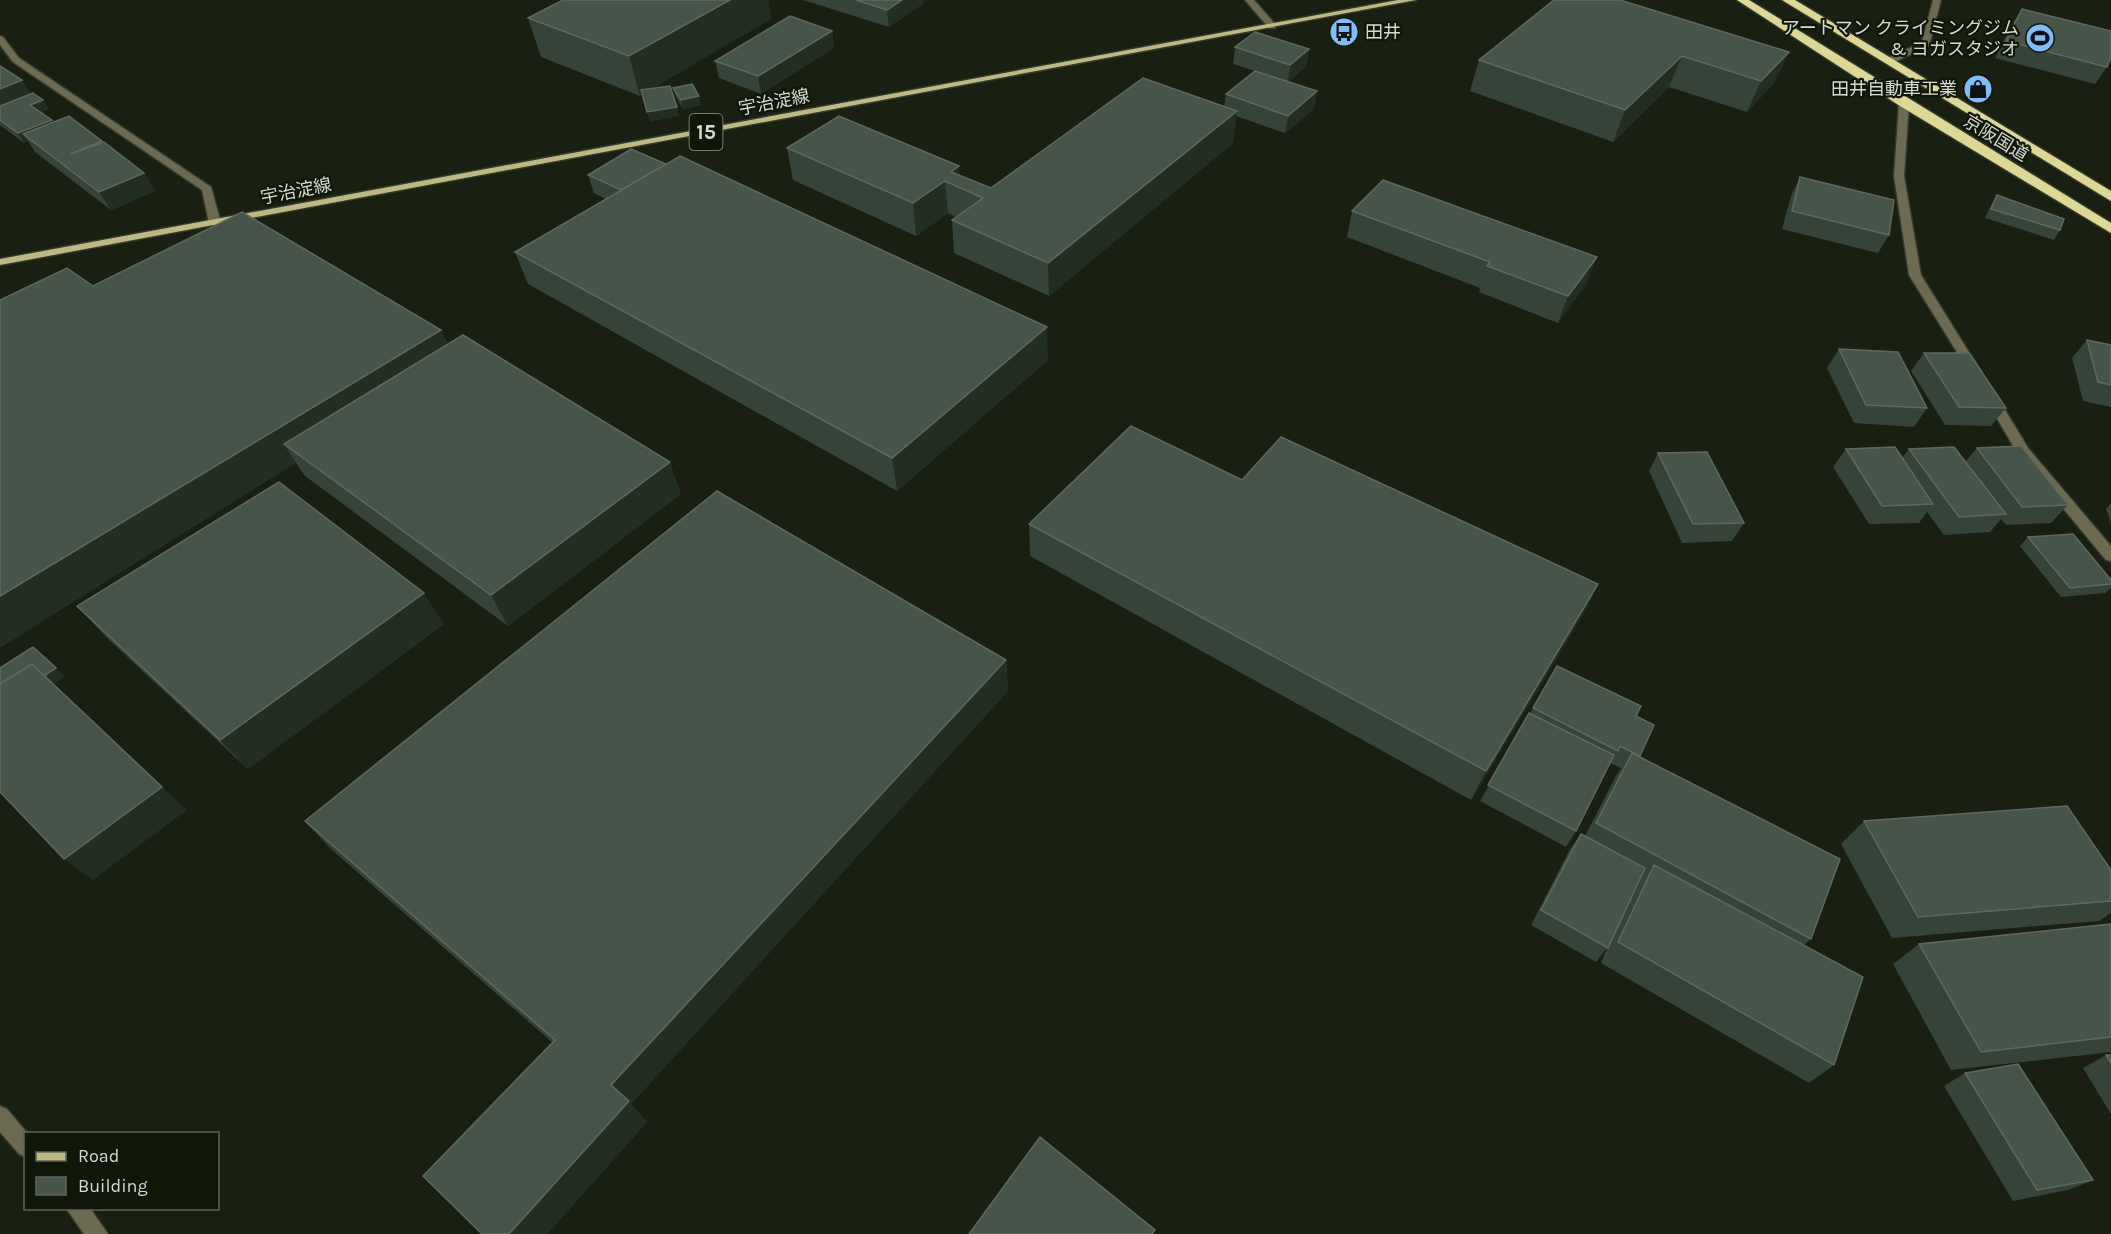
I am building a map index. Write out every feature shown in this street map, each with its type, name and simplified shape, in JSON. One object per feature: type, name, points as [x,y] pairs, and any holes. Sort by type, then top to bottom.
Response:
[{"type":"highway","name":"京阪国道","points":[[1742,0],[1904,103],[2111,229]]},
{"type":"highway","name":"京阪国道","points":[[1787,0],[2111,197]]},
{"type":"main road","name":"宇治淀線","points":[[0,262],[1412,0]]},
{"type":"street","points":[[1249,0],[1272,26]]},
{"type":"street","points":[[1889,61],[1926,44],[1937,0]]},
{"type":"street","points":[[0,39],[16,60],[207,189],[215,223]]},
{"type":"street","points":[[1904,103],[1899,176],[1915,275],[2023,451],[2111,556]]},
{"type":"street","points":[[0,1116],[24,1145]]},
{"type":"street","points":[[77,1210],[98,1234]]},
{"type":"building","points":[[563,0],[730,0],[629,56],[528,18]]},
{"type":"building","points":[[856,0],[902,0],[887,10]]},
{"type":"building","points":[[1554,0],[1620,0],[1789,52],[1761,81],[1682,56],[1625,110],[1479,60]]},
{"type":"building","points":[[2022,9],[2111,31],[2111,57],[2107,67],[2006,41]]},
{"type":"building","points":[[790,16],[832,31],[758,76],[715,61]]},
{"type":"building","points":[[1255,32],[1309,49],[1290,65],[1235,47]]},
{"type":"building","points":[[0,66],[22,80],[0,89]]},
{"type":"building","points":[[1255,71],[1317,91],[1288,116],[1226,94]]},
{"type":"building","points":[[1143,78],[1237,111],[1048,263],[952,220],[983,198],[945,181],[913,203],[787,148],[839,116],[959,166],[951,172],[991,188]]},
{"type":"building","points":[[692,84],[699,96],[681,100],[673,88]]},
{"type":"building","points":[[670,86],[677,107],[647,112],[641,90]]},
{"type":"building","points":[[33,93],[43,100],[30,105],[52,120],[18,133],[0,120],[0,106]]},
{"type":"building","points":[[69,116],[102,141],[70,154],[104,142],[144,173],[99,192],[23,134]]},
{"type":"building","points":[[631,149],[666,164],[621,190],[588,175]]},
{"type":"building","points":[[680,156],[1047,327],[892,458],[515,252]]},
{"type":"building","points":[[1800,177],[1894,200],[1889,235],[1792,211]]},
{"type":"building","points":[[1383,180],[1597,257],[1568,296],[1487,266],[1490,262],[1352,211]]},
{"type":"building","points":[[1997,195],[2064,219],[2060,230],[1991,209]]},
{"type":"building","points":[[242,212],[441,330],[0,596],[0,300],[67,268],[93,286]]},
{"type":"building","points":[[463,335],[670,462],[491,595],[284,444]]},
{"type":"building","points":[[2087,340],[2111,345],[2111,385],[2098,382]]},
{"type":"building","points":[[1839,349],[1898,352],[1927,408],[1866,405]]},
{"type":"building","points":[[1924,353],[1969,353],[2006,408],[1959,407]]},
{"type":"building","points":[[1131,426],[1242,480],[1281,437],[1598,584],[1486,771],[1029,524]]},
{"type":"building","points":[[2021,446],[2068,505],[2022,507],[1977,448]]},
{"type":"building","points":[[1895,447],[1933,504],[1882,506],[1846,449]]},
{"type":"building","points":[[1954,447],[2006,514],[1959,517],[1909,449]]},
{"type":"building","points":[[1707,452],[1744,523],[1693,524],[1658,453]]},
{"type":"building","points":[[279,482],[424,593],[220,740],[77,606]]},
{"type":"building","points":[[717,491],[1006,660],[611,1085],[629,1101],[509,1234],[482,1234],[423,1176],[555,1040],[305,821]]},
{"type":"building","points":[[2073,534],[2111,580],[2111,584],[2070,588],[2028,537]]},
{"type":"building","points":[[33,647],[56,668],[44,676],[32,664],[0,684],[0,668]]},
{"type":"building","points":[[32,664],[162,787],[64,859],[0,792],[0,684]]},
{"type":"building","points":[[1557,666],[1641,706],[1636,716],[1654,725],[1640,756],[1620,746],[1618,751],[1533,708]]},
{"type":"building","points":[[1529,713],[1614,755],[1576,831],[1488,785]]},
{"type":"building","points":[[1632,753],[1840,859],[1811,939],[1596,823]]},
{"type":"building","points":[[2067,806],[2111,870],[2111,901],[1918,917],[1864,821]]},
{"type":"building","points":[[1581,834],[1645,868],[1608,948],[1541,910]]},
{"type":"building","points":[[1654,865],[1863,977],[1834,1065],[1618,942]]},
{"type":"building","points":[[2111,924],[2111,1037],[1981,1052],[1919,944]]},
{"type":"building","points":[[2018,1064],[2093,1180],[2037,1190],[1965,1073]]},
{"type":"building","points":[[1040,1137],[1155,1230],[1152,1234],[969,1234]]},
{"type":"place","name":"田井","points":[[1344,32]]},
{"type":"place","name":"アートマン クライミングジム & ヨガスタジオ","points":[[2040,38]]},
{"type":"place","name":"田井自動車工業","points":[[1978,89]]}]
